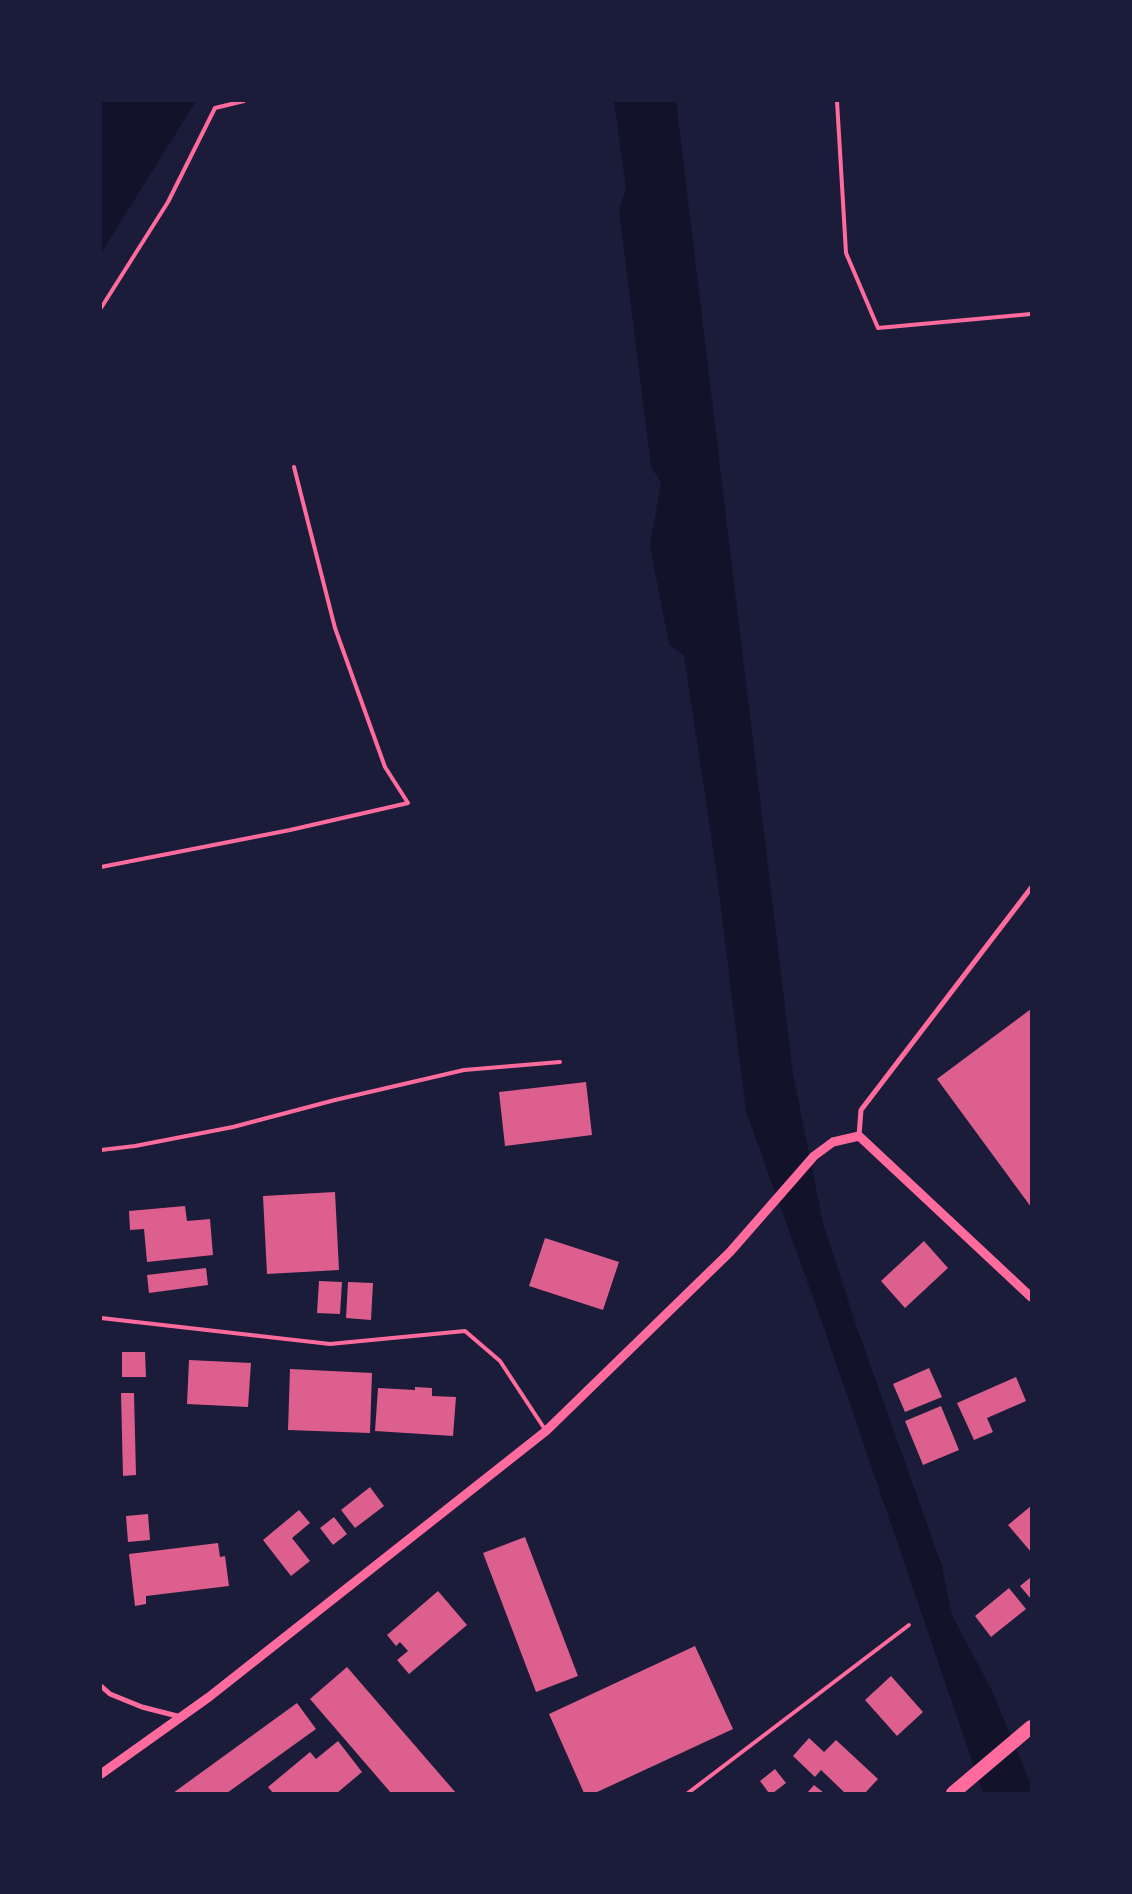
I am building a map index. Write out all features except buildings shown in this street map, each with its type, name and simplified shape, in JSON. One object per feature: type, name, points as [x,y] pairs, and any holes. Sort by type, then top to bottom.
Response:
[{"type":"highway","points":[[953,1793],[1031,1727]]},
{"type":"street","points":[[859,1136],[861,1110],[1031,888]]},
{"type":"street","points":[[101,1774],[209,1697],[546,1431],[730,1252],[814,1156],[833,1142],[859,1136]]},
{"type":"street","points":[[859,1136],[1031,1297]]},
{"type":"street","points":[[101,1686],[110,1694],[142,1707],[181,1717]]},
{"type":"lane","points":[[101,308],[168,202],[215,108],[244,101]]},
{"type":"lane","points":[[837,101],[846,253],[878,328],[1031,314]]},
{"type":"lane","points":[[101,867],[290,830],[408,803],[385,767],[335,628],[294,467]]},
{"type":"lane","points":[[101,1150],[135,1146],[233,1127],[335,1100],[464,1070],[560,1062]]},
{"type":"lane","points":[[101,1318],[330,1344],[465,1331],[500,1361],[546,1431]]},
{"type":"lane","points":[[688,1793],[910,1625]]},
{"type":"shaded area","points":[[101,101],[196,101],[101,253]]},
{"type":"shaded area","points":[[614,101],[676,101],[793,1074],[823,1223],[855,1322],[942,1566],[952,1615],[993,1693],[1031,1785],[1031,1793],[983,1793],[823,1325],[746,1111],[716,868],[684,655],[669,644],[650,546],[661,482],[651,467],[619,210],[626,189]]}]
